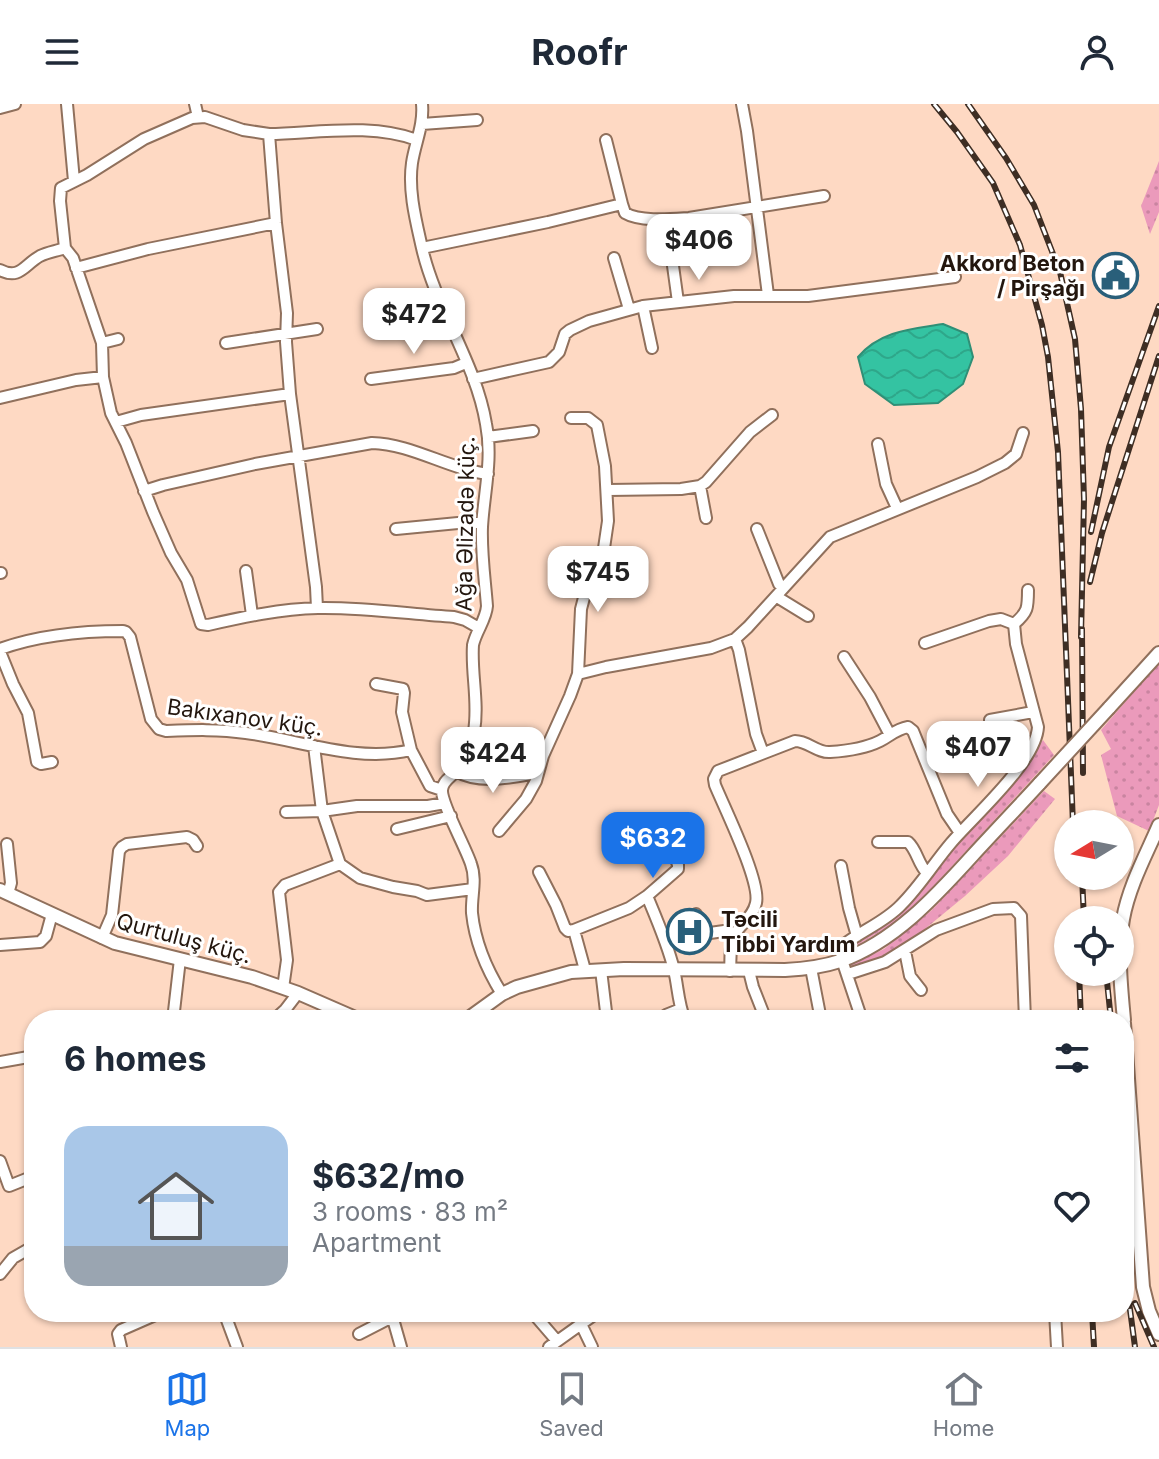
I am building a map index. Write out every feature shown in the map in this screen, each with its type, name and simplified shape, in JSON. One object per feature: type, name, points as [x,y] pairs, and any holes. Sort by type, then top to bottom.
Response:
[{"type":"main road","points":[[480,1010],[502,994],[532,981],[585,970],[749,971],[811,968],[842,960],[875,944],[916,913],[957,873],[1159,653]]},
{"type":"main road","points":[[1123,1010],[1120,951],[1122,922],[1132,888],[1159,825]]},
{"type":"main road","name":"Qurtuluş küç.","points":[[4,892],[102,938],[252,977],[337,1010]]},
{"type":"main road","points":[[1134,1161],[1143,1287],[1159,1334]]},
{"type":"street","points":[[0,108],[15,104]]},
{"type":"street","points":[[67,104],[74,181]]},
{"type":"street","points":[[195,104],[198,117]]},
{"type":"street","name":"Ağa Əlizadə küç.","points":[[422,104],[422,124],[413,156],[411,181],[422,248],[443,310],[473,379],[488,437],[488,474],[482,523],[487,613],[475,636],[472,655],[474,732],[456,771],[446,780],[442,790]]},
{"type":"street","points":[[742,104],[768,295]]},
{"type":"street","points":[[417,140],[392,133],[362,131],[269,134],[198,117],[156,132],[65,185],[60,191],[65,245],[73,258],[102,343],[107,399],[171,553],[187,580],[201,624],[317,608],[454,617],[479,628]]},
{"type":"street","points":[[422,124],[477,120]]},
{"type":"street","points":[[269,134],[287,313],[290,394],[317,608]]},
{"type":"street","points":[[606,140],[622,204],[625,213],[631,217],[673,219],[824,196]]},
{"type":"street","points":[[422,248],[622,204]]},
{"type":"street","points":[[76,268],[161,246],[276,223]]},
{"type":"street","points":[[670,244],[678,302]]},
{"type":"street","points":[[0,270],[13,274],[35,258],[65,245]]},
{"type":"street","points":[[614,258],[629,309]]},
{"type":"street","points":[[473,379],[549,362],[559,352],[565,334],[570,330],[589,321],[643,306],[704,298],[808,296],[955,277]]},
{"type":"street","points":[[643,306],[652,348]]},
{"type":"street","points":[[226,343],[317,329]]},
{"type":"street","points":[[102,343],[118,339]]},
{"type":"street","points":[[371,379],[454,368],[466,363]]},
{"type":"street","points":[[0,398],[76,380],[103,377]]},
{"type":"street","points":[[116,422],[141,415],[290,394]]},
{"type":"street","points":[[608,490],[700,486],[750,432],[772,415]]},
{"type":"street","points":[[499,831],[526,799],[536,781],[543,756],[570,696],[578,674],[581,609],[606,544],[608,490],[597,425],[588,418],[571,418]]},
{"type":"street","points":[[488,437],[533,431]]},
{"type":"street","points":[[578,674],[711,648],[735,639],[830,537],[1005,463],[1016,454],[1023,433]]},
{"type":"street","points":[[144,491],[204,475],[372,443],[387,443],[488,474]]},
{"type":"street","points":[[878,444],[886,484],[897,508]]},
{"type":"street","points":[[700,486],[706,518]]},
{"type":"street","points":[[396,529],[482,523]]},
{"type":"street","points":[[757,529],[780,592],[808,616]]},
{"type":"street","points":[[246,571],[252,615]]},
{"type":"street","points":[[1014,624],[1028,606],[1028,590]]},
{"type":"street","points":[[925,643],[989,621],[1001,619],[1014,624]]},
{"type":"street","points":[[859,1010],[842,960],[841,947],[901,905],[960,833],[985,808],[1030,751],[1037,737],[1038,727],[1016,644],[1014,624]]},
{"type":"street","name":"Bakıxanov küç.","points":[[0,651],[20,642],[49,636],[126,632],[130,637],[151,719],[159,729],[244,732],[380,755],[411,750]]},
{"type":"street","points":[[735,639],[763,753]]},
{"type":"street","points":[[0,651],[28,713],[37,762],[52,762]]},
{"type":"street","points":[[844,657],[890,735]]},
{"type":"street","points":[[376,684],[403,689],[402,712],[411,750],[430,786],[442,790],[473,867],[474,928],[485,962],[502,994]]},
{"type":"street","points":[[990,720],[1033,712]]},
{"type":"street","points":[[730,971],[732,941],[754,912],[757,896],[714,779],[723,768],[795,741],[830,752],[871,745],[903,727],[913,731],[947,814],[960,833]]},
{"type":"street","points":[[314,746],[322,811],[340,864],[360,878],[427,895],[473,889]]},
{"type":"street","points":[[456,771],[464,776],[482,778],[538,773]]},
{"type":"street","points":[[286,812],[445,803]]},
{"type":"street","points":[[397,829],[451,816]]},
{"type":"street","points":[[539,872],[565,928],[574,930],[629,908],[678,869],[668,835],[658,834]]},
{"type":"street","points":[[102,938],[112,915],[122,847],[187,837],[197,846]]},
{"type":"street","points":[[878,842],[908,842],[927,873]]},
{"type":"street","points":[[4,892],[11,883],[7,844]]},
{"type":"street","points":[[283,988],[287,960],[279,892],[285,885],[340,864]]},
{"type":"street","points":[[841,866],[857,936]]},
{"type":"street","points":[[647,896],[674,970],[682,1010]]},
{"type":"street","points":[[848,974],[885,962],[936,930],[993,909],[1014,908],[1021,916],[1025,1010]]},
{"type":"street","points":[[0,945],[40,942],[46,936],[52,914]]},
{"type":"street","points":[[696,914],[703,934],[724,931],[735,934]]},
{"type":"street","points":[[574,930],[585,970]]},
{"type":"street","points":[[905,951],[910,976],[921,990]]},
{"type":"street","points":[[174,1010],[180,959]]},
{"type":"street","points":[[811,968],[819,1010]]},
{"type":"street","points":[[601,970],[606,1010]]},
{"type":"street","points":[[749,971],[762,1010]]},
{"type":"street","points":[[285,1010],[298,993]]},
{"type":"street","points":[[0,1062],[24,1058]]},
{"type":"street","points":[[0,1161],[4,1187],[24,1180]]},
{"type":"street","points":[[0,1274],[13,1258],[24,1252]]},
{"type":"street","points":[[121,1347],[118,1334],[139,1322]]},
{"type":"street","points":[[228,1322],[237,1347]]},
{"type":"street","points":[[359,1334],[379,1322]]},
{"type":"street","points":[[394,1322],[401,1347]]},
{"type":"street","points":[[539,1322],[553,1344],[584,1322]]},
{"type":"street","points":[[1056,1322],[1057,1347]]},
{"type":"street","points":[[581,1324],[592,1347]]},
{"type":"shaded area","points":[[1159,161],[1159,212],[1150,234],[1141,206]]},
{"type":"shaded area","points":[[1159,663],[1159,805],[1149,831],[1134,824],[1134,810],[1115,810],[1101,755],[1111,749],[1101,730]]},
{"type":"shaded area","points":[[1043,740],[1054,755],[923,898],[896,922],[846,952],[845,947],[914,895],[994,803]]},
{"type":"shaded area","points":[[1044,791],[1055,799],[1008,856],[965,896],[903,947],[853,968],[851,965],[884,949],[932,910]]},
{"type":"water","points":[[943,324],[967,334],[973,357],[963,384],[938,403],[894,405],[865,384],[858,357],[867,348],[886,336]]},
{"type":"railway","points":[[934,104],[993,183],[1020,245],[1042,325],[1058,452],[1072,810]]},
{"type":"railway","points":[[968,104],[1034,205],[1060,272],[1075,339],[1084,499],[1081,637]]},
{"type":"railway","points":[[1091,532],[1109,447],[1159,306]]},
{"type":"railway","points":[[1090,582],[1102,533],[1159,356]]},
{"type":"railway","points":[[1082,629],[1083,773]]},
{"type":"railway","points":[[1083,890],[1083,906]]},
{"type":"railway","points":[[1080,986],[1081,1010]]},
{"type":"railway","points":[[1107,986],[1110,1010]]},
{"type":"railway","points":[[1135,1303],[1154,1347]]},
{"type":"railway","points":[[1093,1322],[1094,1347]]},
{"type":"railway","points":[[1132,1322],[1135,1347]]},
{"type":"place","name":"Akkord Beton / Pirşağı","points":[[1116,276]]},
{"type":"place","name":"Təcili Tibbi Yardım","points":[[690,932]]}]
